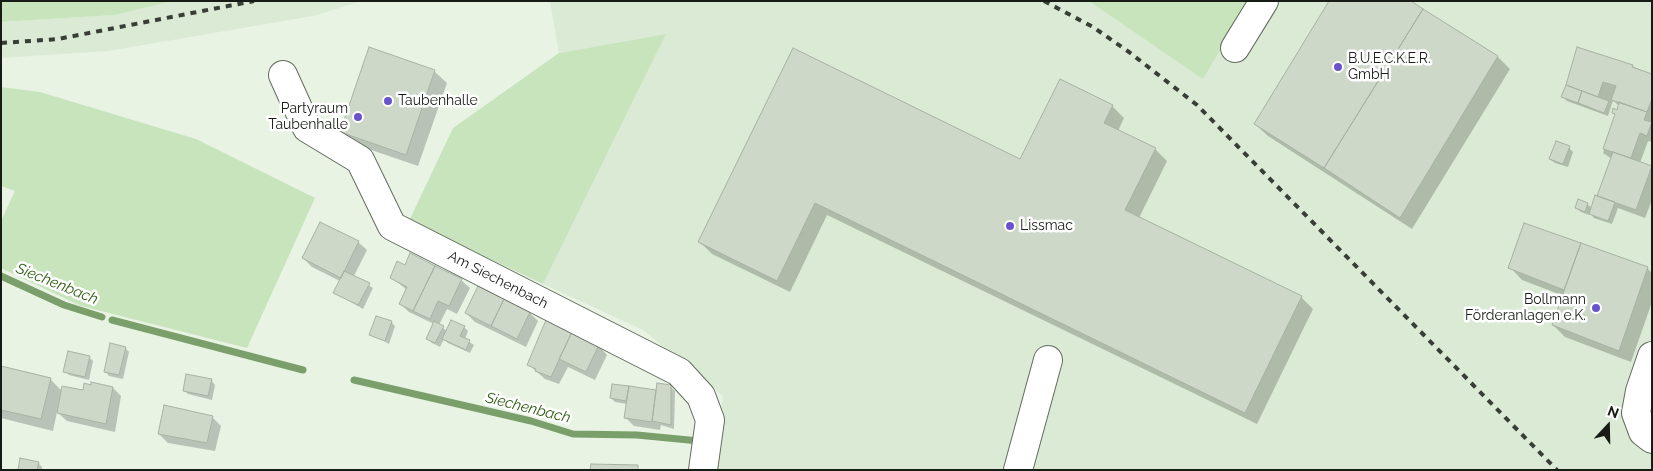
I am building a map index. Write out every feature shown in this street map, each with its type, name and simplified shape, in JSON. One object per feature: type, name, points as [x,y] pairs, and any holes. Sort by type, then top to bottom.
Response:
[{"type":"street","points":[[1235,48],[1264,1]]},
{"type":"street","name":"Am Siechenbach","points":[[283,75],[307,128],[360,160],[392,226],[679,372],[702,396],[710,420],[703,470]]},
{"type":"street","points":[[1652,356],[1640,391],[1636,413],[1643,432],[1652,439]]},
{"type":"street","points":[[1018,470],[1048,360]]},
{"type":"shaded area","points":[[172,1],[362,1],[313,16],[108,51],[1,58],[1,22],[115,15]]},
{"type":"shaded area","points":[[550,1],[1652,1],[1652,470],[714,470],[723,396],[643,330],[543,284],[666,34],[559,53]]},
{"type":"green space","points":[[1,1],[172,1],[115,15],[1,22]]},
{"type":"green space","points":[[1089,1],[1249,1],[1203,79]]},
{"type":"green space","points":[[666,34],[543,284],[409,221],[453,128],[559,53]]},
{"type":"green space","points":[[1,87],[40,92],[196,139],[315,198],[247,348],[81,306],[1,268],[1,221],[15,191],[1,186]]},
{"type":"building","name":"B.U.E.C.K.E.R. GmbH","points":[[1329,1],[1411,1],[1423,9],[1324,168],[1254,124]]},
{"type":"building","points":[[1423,9],[1498,56],[1400,218],[1324,168]]},
{"type":"building","name":"Taubenhalle","points":[[369,47],[435,70],[406,155],[340,132]]},
{"type":"building","points":[[1577,47],[1633,65],[1632,67],[1652,74],[1652,99],[1647,112],[1611,100],[1616,86],[1603,82],[1598,97],[1566,85]]},
{"type":"building","name":"Lissmac","points":[[793,48],[1020,159],[1060,79],[1113,105],[1104,123],[1156,148],[1125,210],[1302,296],[1245,413],[815,203],[777,281],[698,242]]},
{"type":"building","points":[[1566,85],[1582,91],[1578,103],[1561,97]]},
{"type":"building","points":[[1582,91],[1609,101],[1604,113],[1578,103]]},
{"type":"building","points":[[1619,102],[1647,112],[1644,120],[1652,122],[1647,136],[1640,133],[1631,158],[1603,149],[1615,114],[1612,113],[1613,108],[1617,110]]},
{"type":"building","points":[[1556,141],[1570,146],[1563,164],[1549,159]]},
{"type":"building","points":[[1613,152],[1652,166],[1636,210],[1597,196]]},
{"type":"building","points":[[1595,195],[1615,202],[1608,221],[1589,214]]},
{"type":"building","points":[[1578,199],[1588,203],[1585,212],[1575,208]]},
{"type":"building","points":[[320,222],[359,241],[341,278],[302,258]]},
{"type":"building","points":[[1524,223],[1581,243],[1564,290],[1508,268]]},
{"type":"building","name":"Bollmann Förderanlagen e.K.","points":[[1581,243],[1648,267],[1619,351],[1552,325]]},
{"type":"building","points":[[410,253],[435,266],[413,311],[399,304],[407,287],[390,278],[397,261],[405,265]]},
{"type":"building","points":[[435,266],[462,279],[449,306],[438,301],[430,319],[413,311]]},
{"type":"building","points":[[344,271],[370,283],[358,305],[333,293]]},
{"type":"building","points":[[478,286],[504,299],[491,326],[465,313]]},
{"type":"building","points":[[504,299],[530,312],[517,339],[491,326]]},
{"type":"building","points":[[376,316],[392,321],[385,341],[369,335]]},
{"type":"building","points":[[451,320],[465,326],[460,336],[470,340],[466,350],[442,339]]},
{"type":"building","points":[[546,320],[572,332],[551,377],[535,371],[536,369],[527,365]]},
{"type":"building","points":[[434,321],[444,326],[435,343],[426,339]]},
{"type":"building","points":[[572,332],[599,345],[586,372],[559,359]]},
{"type":"building","points":[[110,343],[126,347],[119,375],[104,372]]},
{"type":"building","points":[[68,351],[90,356],[85,377],[63,372]]},
{"type":"building","points":[[1,366],[51,378],[41,419],[1,410]]},
{"type":"building","points":[[186,374],[212,379],[208,396],[183,391]]},
{"type":"building","points":[[91,382],[113,387],[106,424],[57,413],[62,386],[83,390],[84,383],[91,385]]},
{"type":"building","points":[[657,383],[671,385],[671,425],[652,421]]},
{"type":"building","points":[[612,384],[629,386],[626,401],[610,398]]},
{"type":"building","points":[[629,386],[656,390],[652,422],[624,418]]},
{"type":"building","points":[[164,405],[213,416],[207,443],[158,434]]},
{"type":"building","points":[[20,458],[39,462],[37,470],[18,470]]},
{"type":"building","points":[[591,464],[638,465],[638,470],[590,470]]},
{"type":"waterway","name":"Siechenbach","points":[[1,276],[64,305],[102,317]]},
{"type":"waterway","name":"Siechenbach","points":[[112,320],[303,370]]},
{"type":"waterway","name":"Siechenbach","points":[[354,380],[531,421],[573,434],[637,435],[699,441]]},
{"type":"railway","points":[[1,43],[58,39],[254,1]]},
{"type":"railway","points":[[1044,1],[1093,27],[1129,52],[1197,105],[1557,470]]},
{"type":"place","name":"B.U.E.C.K.E.R. GmbH","points":[[1338,67]]},
{"type":"place","name":"Taubenhalle","points":[[388,101]]},
{"type":"place","name":"Partyraum Taubenhalle","points":[[358,117]]},
{"type":"place","name":"Lissmac","points":[[1010,226]]},
{"type":"place","name":"Bollmann Förderanlagen e.K.","points":[[1596,308]]}]
